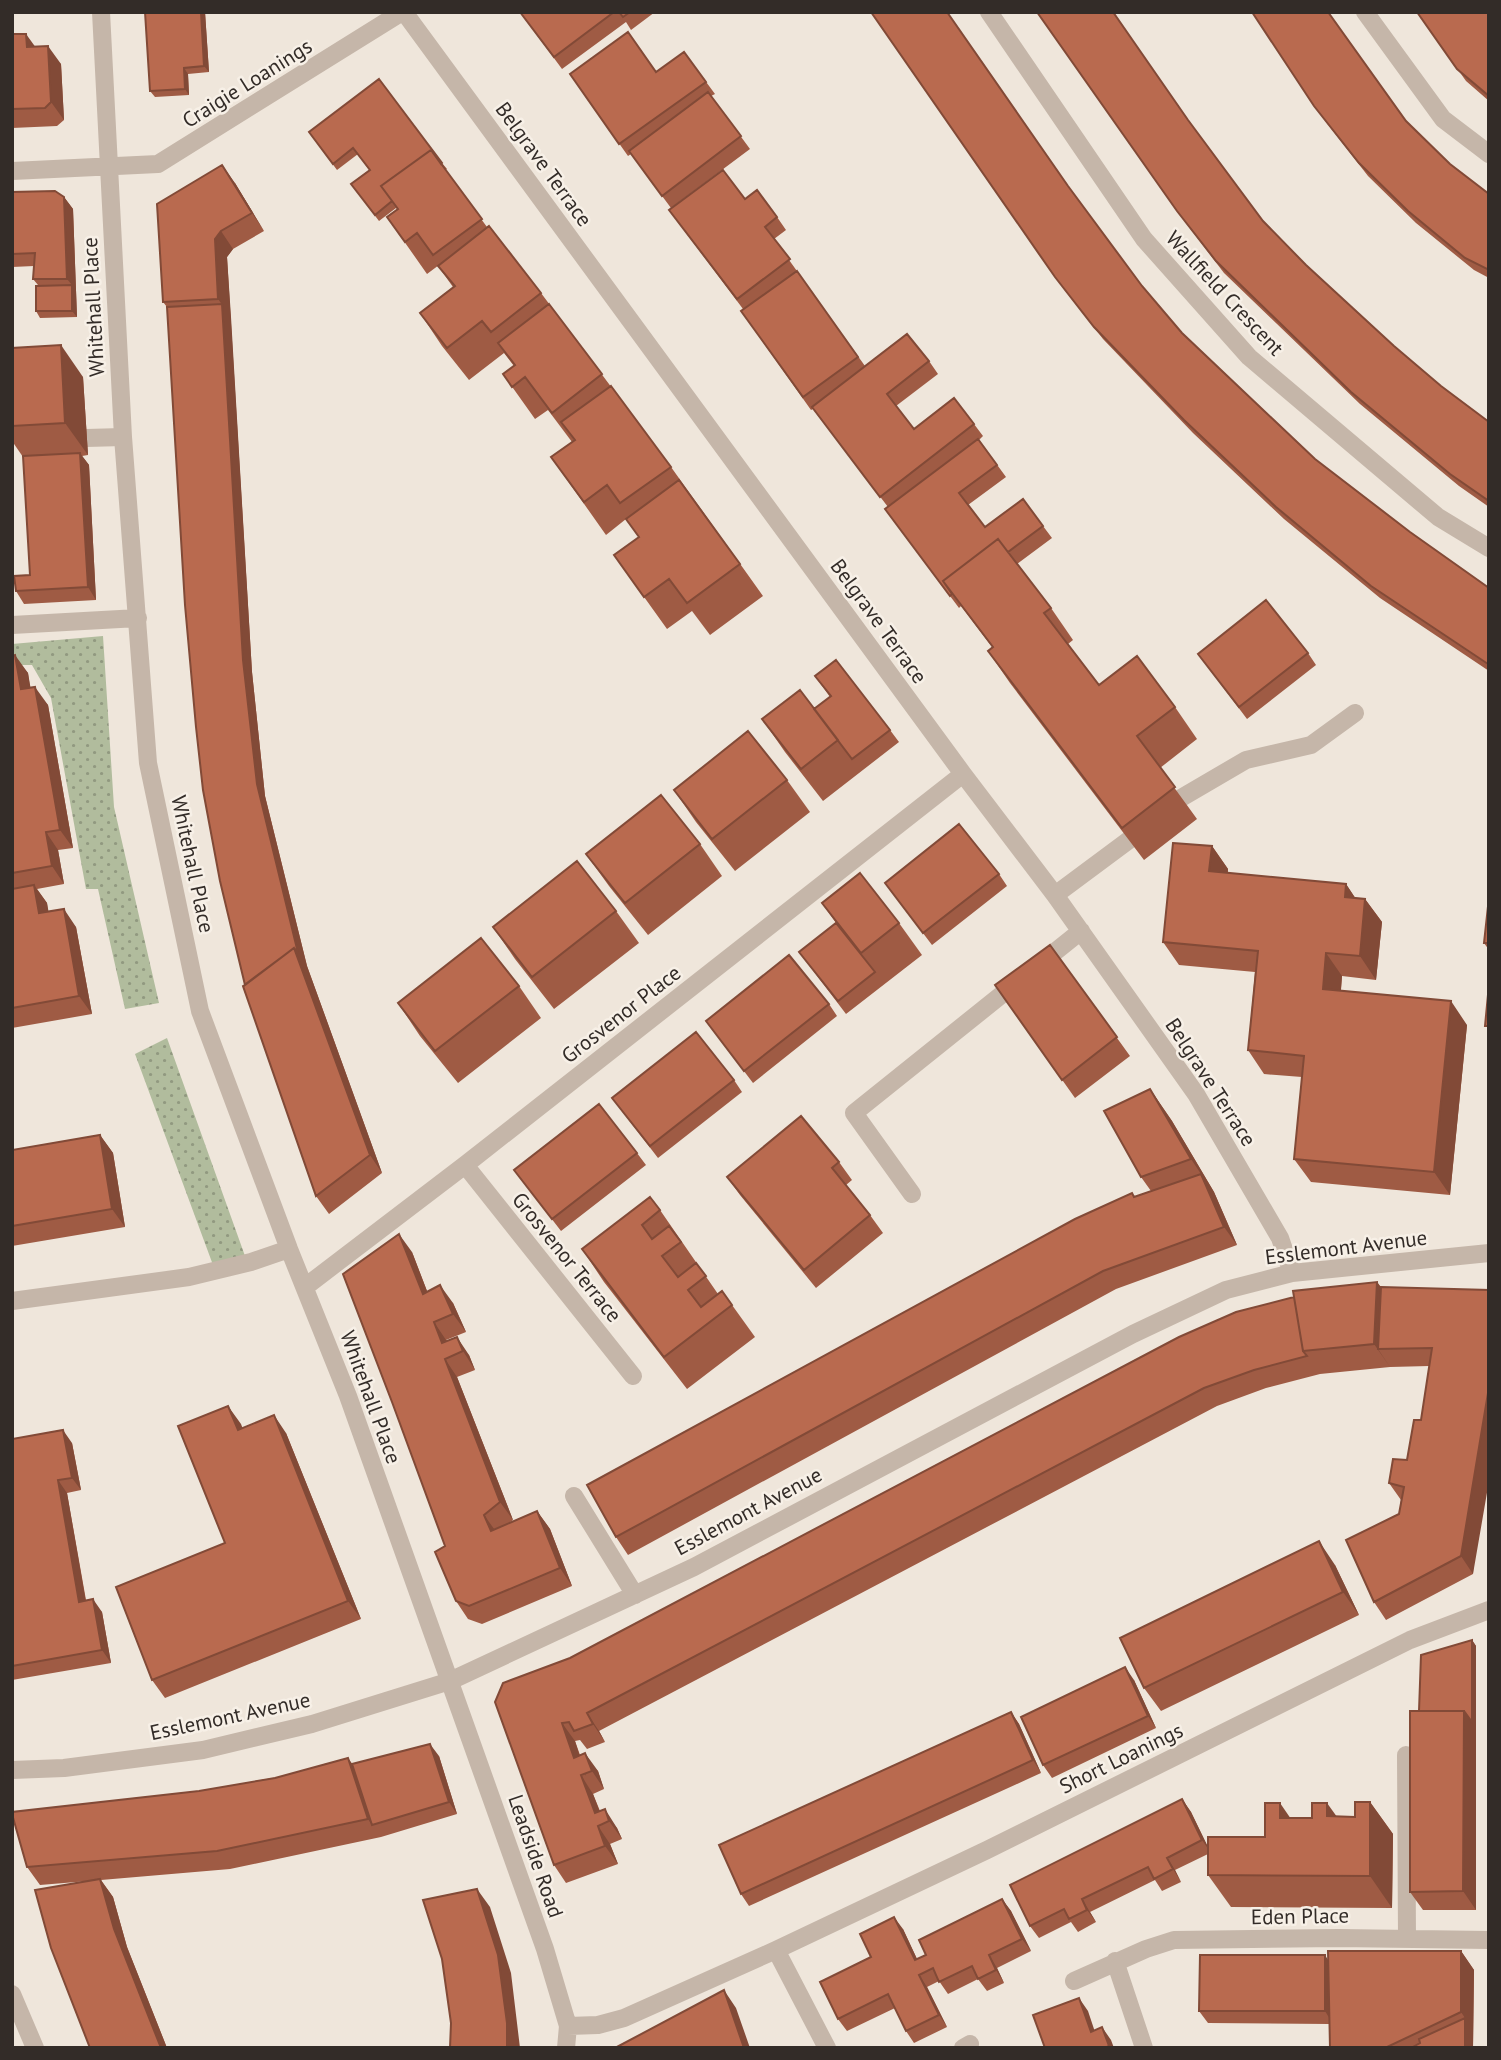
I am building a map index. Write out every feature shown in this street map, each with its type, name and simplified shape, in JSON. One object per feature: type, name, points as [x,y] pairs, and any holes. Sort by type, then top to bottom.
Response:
[{"type":"street","name":"Whitehall Place","points":[[101,12],[123,437],[148,763],[200,1011],[289,1249],[348,1396],[450,1681]]},
{"type":"street","name":"Craigie Loanings","points":[[12,171],[158,164],[403,12]]},
{"type":"street","name":"Belgrave Terrace","points":[[403,12],[1081,931],[1196,1094],[1280,1238],[1292,1272]]},
{"type":"street","name":"Wallfield Crescent","points":[[989,12],[1144,239],[1249,357],[1438,517],[1489,548]]},
{"type":"street","points":[[1365,12],[1443,118],[1489,154]]},
{"type":"street","points":[[86,438],[123,437]]},
{"type":"street","points":[[12,625],[138,618]]},
{"type":"street","points":[[1181,798],[1246,760],[1311,746],[1355,713]]},
{"type":"street","name":"Grosvenor Place","points":[[305,1287],[466,1166],[963,774]]},
{"type":"street","points":[[1055,895],[1129,840]]},
{"type":"street","points":[[912,1194],[854,1113],[1081,931]]},
{"type":"street","name":"Grosvenor Terrace","points":[[466,1166],[633,1376]]},
{"type":"street","points":[[12,1301],[189,1277],[289,1249]]},
{"type":"street","name":"Esslemont Avenue","points":[[12,1770],[64,1768],[203,1750],[312,1724],[450,1681],[694,1567],[1133,1334],[1226,1290],[1292,1272],[1489,1253]]},
{"type":"street","points":[[574,1496],[635,1595]]},
{"type":"street","name":"Short Loanings","points":[[568,2026],[598,2025],[624,2018],[776,1950],[988,1850],[1410,1640],[1489,1610]]},
{"type":"street","name":"Leadside Road","points":[[450,1681],[545,1949],[568,2026],[566,2048]]},
{"type":"street","points":[[1406,1755],[1407,1938]]},
{"type":"street","name":"Eden Place","points":[[1074,1981],[1115,1961],[1174,1940],[1489,1940]]},
{"type":"street","points":[[776,1950],[827,2048]]},
{"type":"street","points":[[1115,1961],[1143,2048]]},
{"type":"street","points":[[12,1994],[35,2048]]},
{"type":"green space","points":[[103,636],[114,807],[159,1003],[125,1009],[98,889],[86,889],[51,698],[32,665],[12,665],[12,644]]},
{"type":"green space","points":[[167,1038],[245,1256],[213,1265],[135,1054]]},
{"type":"building","points":[[145,12],[201,12],[204,66],[184,68],[185,89],[150,91]]},
{"type":"building","points":[[520,12],[614,12],[554,57]]},
{"type":"building","points":[[871,12],[947,12],[1068,186],[1142,286],[1182,333],[1315,459],[1489,588],[1488,664],[1371,586],[1276,507],[1184,420],[1094,327],[1055,277]]},
{"type":"building","points":[[1037,12],[1113,12],[1263,221],[1306,265],[1394,346],[1489,422],[1489,501],[1450,474],[1351,392],[1216,261],[1177,211]]},
{"type":"building","points":[[1252,12],[1328,12],[1406,121],[1450,164],[1489,194],[1489,270],[1465,258],[1408,211],[1359,163],[1314,106]]},
{"type":"building","points":[[1417,12],[1489,12],[1489,96],[1457,69]]},
{"type":"building","points":[[628,32],[656,72],[684,52],[706,82],[619,144],[570,74]]},
{"type":"building","points":[[12,34],[26,34],[27,47],[48,46],[51,102],[45,108],[12,109]]},
{"type":"building","points":[[379,79],[442,163],[431,150],[381,186],[392,201],[375,215],[351,184],[370,170],[353,148],[333,164],[309,132]]},
{"type":"building","points":[[708,92],[741,136],[662,196],[629,151]]},
{"type":"building","points":[[431,150],[482,219],[433,255],[417,233],[405,242],[387,217],[398,209],[381,186]]},
{"type":"building","points":[[222,165],[252,213],[221,231],[215,239],[218,299],[163,302],[157,204]]},
{"type":"building","points":[[723,170],[745,199],[757,190],[777,217],[765,227],[790,259],[737,299],[669,210]]},
{"type":"building","points":[[55,191],[64,197],[67,279],[33,279],[35,253],[12,254],[12,192]]},
{"type":"building","points":[[489,226],[541,293],[491,332],[482,321],[447,348],[420,313],[455,286],[438,266]]},
{"type":"building","points":[[797,271],[858,357],[803,397],[741,311]]},
{"type":"building","points":[[72,285],[72,311],[36,311],[36,286]]},
{"type":"building","points":[[222,304],[243,660],[257,784],[298,953],[294,948],[245,985],[220,881],[203,790],[185,605],[167,307]]},
{"type":"building","points":[[549,304],[602,374],[552,413],[525,377],[512,387],[503,374],[515,365],[498,343]]},
{"type":"building","points":[[907,334],[929,361],[887,394],[914,429],[954,398],[974,424],[880,497],[812,407]]},
{"type":"building","points":[[61,345],[65,423],[12,426],[12,348]]},
{"type":"building","points":[[611,386],[671,467],[620,503],[607,485],[584,502],[551,457],[575,440],[561,422]]},
{"type":"building","points":[[978,439],[997,465],[959,493],[985,527],[1023,499],[1043,526],[1008,552],[998,539],[943,581],[952,594],[950,596],[885,509]]},
{"type":"building","points":[[80,453],[88,587],[16,591],[14,576],[30,575],[23,456]]},
{"type":"building","points":[[679,480],[740,564],[687,603],[669,579],[644,597],[614,555],[639,537],[626,519]]},
{"type":"building","points":[[998,539],[1051,608],[1044,613],[1099,685],[1137,656],[1175,707],[1137,736],[1175,787],[1122,828],[988,651],[993,647],[943,581]]},
{"type":"building","points":[[1266,600],[1308,653],[1239,707],[1198,654]]},
{"type":"building","points":[[15,655],[21,689],[35,687],[60,830],[46,832],[52,866],[12,873],[12,656]]},
{"type":"building","points":[[836,660],[890,730],[852,759],[814,709],[831,696],[815,676]]},
{"type":"building","points":[[800,690],[838,740],[801,769],[762,719]]},
{"type":"building","points":[[748,731],[787,780],[712,839],[674,790]]},
{"type":"building","points":[[661,795],[700,844],[625,903],[586,854]]},
{"type":"building","points":[[959,824],[999,874],[923,933],[885,883]]},
{"type":"building","points":[[1173,843],[1212,846],[1209,871],[1346,884],[1345,897],[1365,899],[1360,956],[1326,953],[1323,989],[1451,1001],[1434,1172],[1294,1159],[1304,1056],[1248,1050],[1258,951],[1163,942]]},
{"type":"building","points":[[577,861],[616,911],[532,977],[493,927]]},
{"type":"building","points":[[860,873],[899,923],[861,953],[822,903]]},
{"type":"building","points":[[34,885],[39,913],[64,909],[79,996],[12,1008],[12,889]]},
{"type":"building","points":[[1489,897],[1489,943],[1484,943]]},
{"type":"building","points":[[836,923],[875,972],[838,1001],[799,952]]},
{"type":"building","points":[[481,938],[519,986],[435,1051],[398,1003]]},
{"type":"building","points":[[1050,945],[1117,1037],[1062,1080],[995,985]]},
{"type":"building","points":[[294,948],[370,1155],[316,1196],[243,986]]},
{"type":"building","points":[[789,955],[829,1004],[744,1071],[706,1021]]},
{"type":"building","points":[[1489,984],[1489,1026],[1485,1026]]},
{"type":"building","points":[[696,1032],[734,1080],[650,1146],[612,1098]]},
{"type":"building","points":[[1150,1089],[1191,1159],[1141,1177],[1104,1111]]},
{"type":"building","points":[[599,1104],[637,1153],[552,1219],[514,1170]]},
{"type":"building","points":[[801,1116],[839,1162],[832,1168],[870,1215],[804,1270],[727,1177]]},
{"type":"building","points":[[100,1135],[112,1209],[12,1226],[12,1150]]},
{"type":"building","points":[[1201,1174],[1224,1227],[1103,1271],[616,1537],[587,1485],[1075,1219],[1132,1193],[1134,1197]]},
{"type":"building","points":[[650,1197],[660,1210],[642,1225],[652,1239],[669,1226],[681,1242],[662,1256],[678,1277],[696,1263],[706,1276],[688,1290],[701,1307],[722,1291],[732,1305],[664,1357],[582,1249]]},
{"type":"building","points":[[399,1234],[423,1294],[440,1285],[453,1314],[434,1322],[442,1343],[457,1337],[463,1351],[445,1359],[500,1502],[484,1515],[491,1531],[537,1511],[560,1568],[469,1606],[456,1601],[435,1552],[445,1546],[343,1274]]},
{"type":"building","points":[[1377,1282],[1374,1344],[1303,1351],[1293,1291]]},
{"type":"building","points":[[1381,1287],[1489,1290],[1489,1387],[1461,1556],[1374,1602],[1346,1540],[1399,1514],[1404,1487],[1389,1483],[1393,1459],[1407,1460],[1414,1420],[1421,1420],[1432,1348],[1378,1349]]},
{"type":"building","points":[[1294,1297],[1303,1351],[1307,1356],[1254,1370],[1204,1388],[587,1713],[593,1724],[574,1731],[569,1722],[562,1723],[574,1758],[585,1753],[592,1771],[581,1775],[595,1813],[605,1809],[609,1821],[598,1826],[605,1846],[554,1865],[495,1702],[503,1683],[570,1658],[1179,1337],[1236,1312]]},
{"type":"building","points":[[228,1406],[238,1430],[274,1415],[348,1601],[152,1680],[116,1587],[225,1543],[178,1426]]},
{"type":"building","points":[[63,1430],[72,1478],[58,1480],[79,1602],[93,1599],[102,1650],[12,1666],[12,1439]]},
{"type":"building","points":[[1319,1541],[1343,1592],[1144,1688],[1120,1638]]},
{"type":"building","points":[[1472,1640],[1472,1722],[1464,1711],[1419,1711],[1421,1655]]},
{"type":"building","points":[[1125,1667],[1148,1716],[1043,1765],[1021,1717]]},
{"type":"building","points":[[1410,1711],[1464,1711],[1463,1891],[1410,1892]]},
{"type":"building","points":[[1011,1712],[1033,1760],[741,1894],[719,1845]]},
{"type":"building","points":[[430,1744],[449,1802],[372,1825],[352,1764]]},
{"type":"building","points":[[348,1758],[368,1819],[217,1851],[27,1867],[12,1814],[199,1791],[275,1778]]},
{"type":"building","points":[[1182,1799],[1202,1840],[1167,1858],[1173,1869],[1154,1879],[1148,1867],[1082,1899],[1087,1910],[1069,1919],[1064,1909],[1030,1926],[1010,1885]]},
{"type":"building","points":[[1355,1802],[1370,1802],[1370,1876],[1208,1875],[1208,1837],[1265,1837],[1265,1803],[1280,1803],[1280,1818],[1312,1818],[1312,1803],[1327,1803],[1327,1816],[1355,1817]]},
{"type":"building","points":[[100,1879],[114,1929],[161,2048],[90,2048],[51,1948],[35,1890]]},
{"type":"building","points":[[477,1889],[498,1955],[507,2023],[507,2048],[450,2048],[451,2023],[442,1959],[423,1900]]},
{"type":"building","points":[[1002,1899],[1022,1939],[989,1955],[996,1970],[978,1979],[972,1966],[939,1982],[933,1968],[919,1975],[939,2015],[906,2031],[888,1994],[838,2019],[820,1982],[871,1957],[860,1934],[894,1917],[915,1960],[926,1955],[919,1940]]},
{"type":"building","points":[[1328,1951],[1461,1951],[1461,2012],[1385,2048],[1330,2048]]},
{"type":"building","points":[[1200,1955],[1325,1955],[1325,2011],[1199,2011]]},
{"type":"building","points":[[724,1990],[744,2048],[615,2048]]},
{"type":"building","points":[[1079,1998],[1091,2032],[1102,2027],[1109,2046],[1045,2048],[1033,2015]]},
{"type":"building","points":[[1465,2018],[1465,2048],[1411,2048],[1420,2043],[1419,2039]]}]
